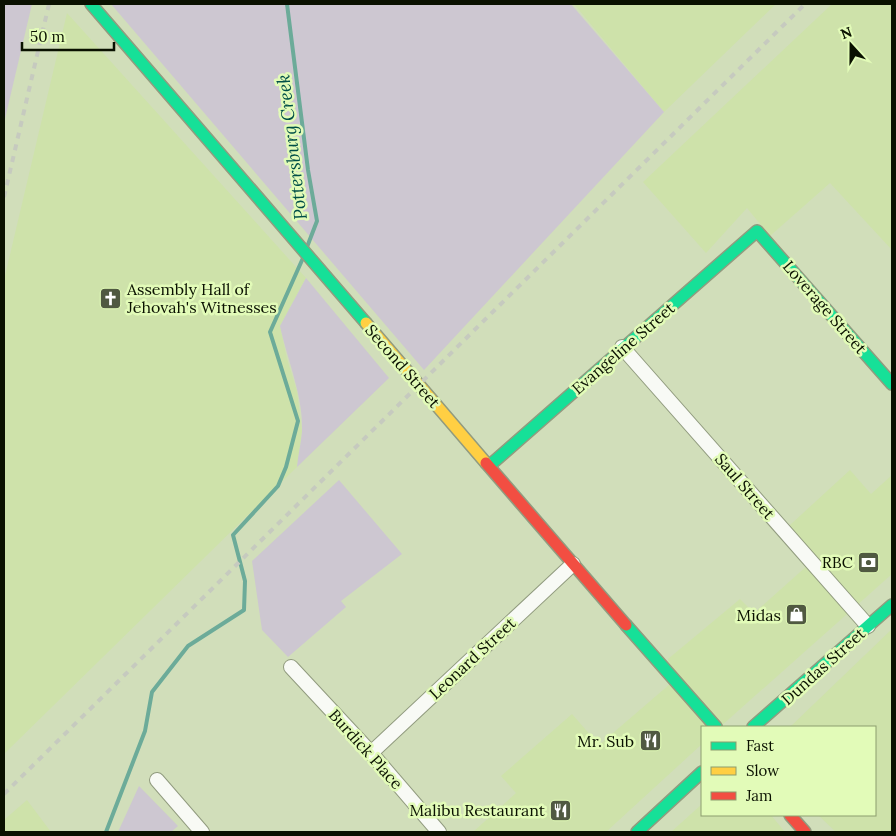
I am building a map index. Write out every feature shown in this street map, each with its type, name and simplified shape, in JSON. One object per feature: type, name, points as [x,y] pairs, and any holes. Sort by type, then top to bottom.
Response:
[{"type":"street","name":"Second Street","points":[[91,4],[573,564],[715,726]]},
{"type":"street","name":"Evangeline Street","points":[[489,466],[622,347],[757,231]]},
{"type":"street","name":"Loverage Street","points":[[757,231],[892,384]]},
{"type":"street","name":"Saul Street","points":[[622,347],[868,626]]},
{"type":"street","name":"Leonard Street","points":[[371,753],[573,564]]},
{"type":"street","name":"Dundas Street","points":[[754,726],[892,605]]},
{"type":"street","name":"Burdick Place","points":[[291,667],[371,753],[438,832]]},
{"type":"street","points":[[637,832],[701,773]]},
{"type":"street","points":[[157,780],[202,832]]},
{"type":"street","points":[[791,816],[805,832]]},
{"type":"shaded area","points":[[4,4],[32,4],[4,123]]},
{"type":"shaded area","points":[[111,4],[571,4],[664,112],[424,370]]},
{"type":"shaded area","points":[[574,4],[776,4],[664,112]]},
{"type":"shaded area","points":[[832,4],[892,4],[892,250],[830,183],[770,236],[747,208],[706,253],[643,182]]},
{"type":"shaded area","points":[[67,13],[306,278],[280,326],[287,359],[297,391],[302,431],[297,467],[4,754],[4,280]]},
{"type":"shaded area","points":[[306,278],[389,378],[297,467],[302,419],[280,326]]},
{"type":"shaded area","points":[[850,470],[871,494],[892,475],[892,574],[721,726],[701,726],[701,745],[606,832],[473,832],[516,793],[501,776],[572,714],[599,745],[670,684],[668,659],[740,599],[754,613],[808,565],[782,535],[790,525]]},
{"type":"shaded area","points":[[339,480],[402,554],[341,601],[346,607],[288,657],[262,630],[252,561]]},
{"type":"shaded area","points":[[892,629],[892,832],[836,832],[819,816],[876,816],[876,726],[791,726]]},
{"type":"shaded area","points":[[139,786],[178,826],[171,832],[118,832]]},
{"type":"shaded area","points":[[27,800],[51,832],[4,832],[4,820]]},
{"type":"shaded area","points":[[701,805],[701,816],[772,816],[785,832],[671,832]]},
{"type":"waterway","name":"Pottersburg Creek","points":[[287,4],[308,170],[317,221],[307,247]]},
{"type":"waterway","name":"Pottersburg Creek","points":[[106,832],[145,731],[152,692],[188,646],[244,610],[245,581],[233,535],[278,486],[286,467],[298,421],[270,332],[303,258]]},
{"type":"railway","points":[[4,197],[49,4]]},
{"type":"railway","points":[[4,794],[805,4]]},
{"type":"traffic: fast","points":[[91,4],[366,323]]},
{"type":"traffic: fast","points":[[489,466],[757,231],[892,384]]},
{"type":"traffic: fast","points":[[754,726],[892,605]]},
{"type":"traffic: fast","points":[[626,625],[715,726]]},
{"type":"traffic: fast","points":[[637,832],[701,773]]},
{"type":"traffic: slow","points":[[366,323],[486,463]]},
{"type":"traffic: jam","points":[[486,463],[626,625]]},
{"type":"traffic: jam","points":[[791,816],[805,832]]},
{"type":"place","name":"Assembly Hall of Jehovah's Witnesses","points":[[111,298]]},
{"type":"place","name":"RBC","points":[[869,562]]},
{"type":"place","name":"Midas","points":[[797,615]]},
{"type":"place","name":"Mr. Sub","points":[[650,741]]},
{"type":"place","name":"Malibu Restaurant","points":[[561,810]]}]
